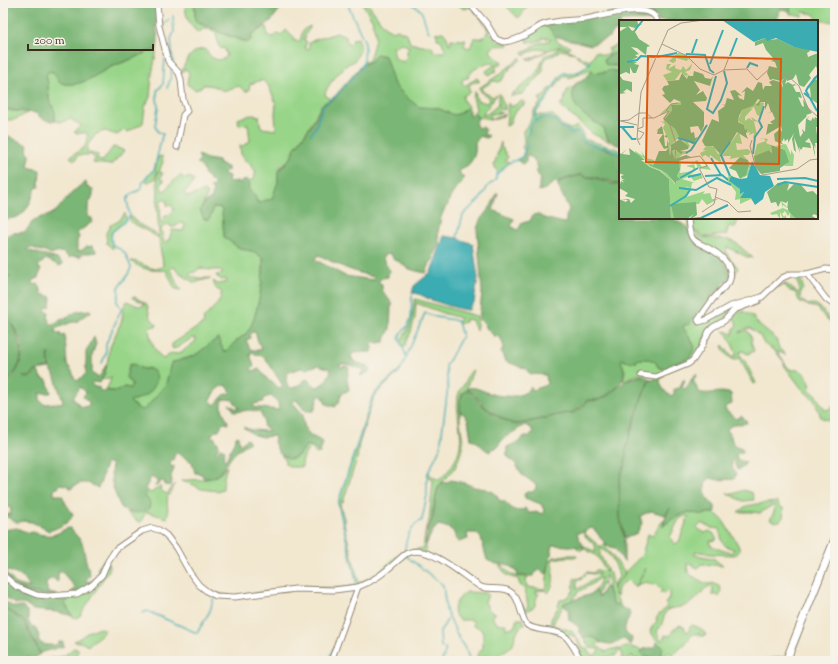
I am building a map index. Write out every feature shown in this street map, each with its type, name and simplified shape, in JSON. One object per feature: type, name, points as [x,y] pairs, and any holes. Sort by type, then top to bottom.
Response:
[{"type":"street","points":[[157,3],[159,26],[168,61],[178,73],[181,80],[186,111],[177,147]]},
{"type":"street","points":[[469,3],[496,39],[504,42],[529,33],[546,23],[584,19],[625,10],[650,11],[655,15],[657,20]]},
{"type":"street","points":[[688,219],[690,234],[694,239],[713,250],[722,258],[729,266],[731,273],[729,282],[707,307],[698,320],[699,322],[706,320],[730,306],[762,297]]},
{"type":"street","points":[[641,375],[656,377],[688,364],[693,360],[701,348],[709,331],[713,327],[724,321],[734,310],[755,302],[777,282],[791,274],[807,274],[826,269],[835,270]]},
{"type":"street","points":[[807,274],[826,299],[835,306]]},
{"type":"street","points":[[3,575],[17,587],[37,595],[48,596],[77,594],[92,585],[102,575],[108,561],[116,549],[142,530],[152,528],[159,530],[166,535],[176,548],[195,580],[202,588],[213,595],[224,597],[235,597],[295,589],[342,590],[358,587],[369,583],[378,577],[408,553],[421,551],[453,566],[481,587],[503,589],[511,592],[517,601],[527,625],[539,631],[553,632],[563,636],[582,661]]},
{"type":"street","points":[[786,661],[835,539]]},
{"type":"street","points":[[331,661],[358,587]]},
{"type":"green space","points":[[3,3],[156,3],[158,17],[156,24],[158,40],[157,49],[111,67],[80,83],[66,84],[59,82],[54,73],[49,71],[46,75],[49,99],[55,112],[55,121],[44,120],[36,113],[3,109]]},
{"type":"green space","points":[[186,3],[194,3],[195,20],[200,24],[207,26],[208,29],[203,29],[200,32],[197,32],[194,29],[189,23],[186,15]]},
{"type":"green space","points":[[195,3],[285,3],[270,22],[252,34],[251,39],[247,42],[197,22],[195,20]]},
{"type":"green space","points":[[362,3],[368,4],[385,27],[393,31],[397,29],[407,34],[410,43],[422,46],[432,46],[434,52],[444,52],[445,49],[441,40],[437,39],[437,34],[435,33],[443,32],[447,37],[449,44],[451,39],[466,39],[464,46],[470,48],[474,38],[483,38],[488,31],[485,24],[471,7],[464,9],[455,3],[469,3],[486,24],[495,39],[500,42],[507,42],[508,45],[496,46],[490,51],[502,62],[501,64],[496,65],[496,71],[488,75],[486,71],[494,64],[485,64],[475,69],[468,78],[463,79],[462,82],[464,86],[477,78],[479,82],[474,82],[468,86],[470,92],[463,96],[463,100],[469,108],[454,115],[437,108],[419,107],[411,101],[396,87],[393,82],[385,56],[376,54],[371,61],[363,64],[364,60],[367,61],[369,59],[372,51],[375,37],[372,24],[373,21]],"holes":[[[400,43],[410,47],[403,62],[395,58],[393,47],[397,47]]]},
{"type":"green space","points":[[503,3],[527,3],[527,8],[518,18]]},
{"type":"green space","points":[[631,3],[791,3],[790,12],[780,9],[777,20],[657,20],[657,17],[633,7]]},
{"type":"green space","points":[[791,3],[832,3],[835,9],[835,22],[818,20],[814,14],[803,12],[802,16],[790,14]]},
{"type":"green space","points":[[625,10],[653,13],[652,20],[619,20],[619,30],[615,31],[609,37],[591,45],[554,36],[551,30],[544,25]]},
{"type":"green space","points":[[543,25],[551,30],[558,42],[570,46],[568,49],[559,46],[575,53],[560,50],[555,55],[546,58],[543,64],[543,71],[537,79],[522,94],[511,96],[513,92],[515,92],[538,72],[544,56],[555,52],[559,47],[549,50],[530,60],[527,59],[547,50],[535,49],[525,55],[523,54],[523,52],[530,50],[536,44],[551,40],[549,38],[543,38],[535,42],[527,42],[528,35]]},
{"type":"green space","points":[[266,26],[268,36],[274,37],[276,34],[281,35],[286,30],[294,38],[294,41],[300,41],[303,30],[310,26],[305,35],[306,37],[303,39],[307,42],[305,46],[306,50],[309,49],[309,43],[314,40],[337,33],[347,37],[346,39],[348,44],[353,41],[352,39],[358,38],[361,47],[355,60],[348,64],[330,83],[325,95],[331,99],[322,104],[310,126],[295,148],[291,158],[280,167],[278,172],[278,182],[272,199],[259,203],[247,188],[250,186],[249,182],[254,178],[256,171],[252,168],[249,162],[246,162],[241,154],[240,146],[243,146],[250,141],[248,124],[239,125],[238,119],[253,115],[259,116],[262,128],[276,130],[276,103],[268,85],[262,80],[250,84],[248,91],[245,91],[239,86],[223,91],[216,87],[206,85],[203,85],[195,90],[187,84],[189,72],[185,69],[180,75],[189,58],[195,51],[205,49],[211,57],[217,60],[223,59],[227,56],[224,47],[222,49],[219,47],[216,34],[209,27],[247,43],[251,40],[252,35]]},
{"type":"green space","points":[[619,44],[619,56],[618,52],[608,56],[604,62],[609,66],[619,66],[619,72],[607,71],[594,73],[592,70],[569,78],[566,75],[556,87],[552,89],[559,77],[564,73],[572,74],[579,72],[591,62],[588,64],[576,54],[589,61],[592,59],[595,52],[602,55],[609,54],[610,52],[608,49]]},
{"type":"green space","points":[[157,49],[152,74],[150,97],[145,107],[143,123],[128,132],[124,130],[117,135],[105,131],[96,134],[88,145],[87,152],[98,155],[97,160],[103,161],[113,147],[124,151],[111,165],[93,163],[95,158],[91,155],[78,155],[76,160],[72,159],[70,157],[85,147],[88,133],[75,133],[74,132],[81,125],[70,119],[61,122],[55,121],[55,112],[49,99],[46,74],[49,71],[54,73],[59,82],[66,84],[80,83],[111,67]]},
{"type":"green space","points":[[618,52],[619,66],[606,65],[604,59]]},
{"type":"green space","points":[[376,54],[385,56],[396,87],[419,107],[437,108],[454,115],[461,113],[467,108],[469,109],[469,116],[475,113],[478,119],[476,121],[476,125],[478,128],[483,127],[485,130],[484,134],[489,136],[486,138],[480,136],[475,143],[475,152],[472,160],[467,166],[459,171],[461,176],[464,178],[452,194],[441,217],[438,232],[439,244],[426,273],[405,267],[400,262],[394,260],[391,254],[384,255],[383,259],[390,271],[388,277],[382,278],[378,282],[382,284],[382,290],[393,305],[391,306],[390,329],[384,342],[371,344],[373,349],[372,352],[353,353],[351,356],[354,362],[368,366],[369,372],[360,376],[363,371],[362,369],[346,364],[340,364],[341,367],[347,366],[349,368],[347,379],[349,390],[341,394],[339,403],[335,407],[326,404],[323,397],[319,395],[314,411],[306,411],[296,400],[293,401],[293,403],[303,414],[304,425],[308,432],[323,442],[320,453],[313,447],[306,445],[300,454],[289,459],[279,453],[274,442],[274,436],[263,437],[254,435],[243,427],[252,430],[269,431],[263,426],[264,421],[260,412],[250,410],[235,412],[229,404],[237,409],[239,408],[233,400],[226,399],[222,400],[222,409],[228,424],[223,423],[218,431],[215,431],[211,436],[215,438],[219,445],[216,452],[218,453],[220,448],[225,450],[223,458],[226,460],[236,437],[238,436],[240,445],[247,439],[250,442],[234,454],[222,471],[214,477],[203,478],[202,474],[195,473],[192,462],[177,453],[170,462],[171,467],[174,466],[171,476],[171,486],[164,485],[165,482],[162,481],[155,487],[158,481],[151,477],[145,489],[148,491],[145,496],[150,503],[149,508],[146,511],[133,513],[128,512],[119,504],[112,483],[112,464],[107,463],[98,488],[91,484],[82,483],[72,487],[72,489],[66,485],[60,484],[58,488],[54,489],[54,495],[62,495],[73,514],[67,523],[60,527],[49,531],[32,522],[21,521],[18,523],[3,515],[3,512],[5,511],[10,515],[11,508],[3,508],[3,382],[10,379],[16,372],[21,360],[22,352],[19,336],[2,303],[3,272],[12,278],[3,271],[3,237],[13,233],[25,232],[35,220],[49,215],[57,210],[73,191],[86,182],[87,187],[93,190],[88,206],[88,217],[92,218],[92,222],[77,233],[79,237],[77,241],[77,251],[81,251],[86,247],[92,246],[96,252],[82,254],[80,257],[72,256],[70,258],[62,252],[51,253],[28,248],[27,250],[57,259],[63,264],[60,266],[46,259],[38,266],[41,270],[38,278],[32,282],[33,285],[38,284],[41,289],[41,294],[50,296],[51,298],[50,307],[45,309],[49,313],[48,318],[51,325],[78,311],[90,310],[91,312],[77,322],[72,322],[55,329],[56,333],[60,333],[61,336],[65,335],[67,364],[77,381],[86,374],[86,352],[94,337],[96,343],[92,356],[92,373],[97,377],[100,376],[106,365],[105,373],[100,383],[93,382],[91,384],[95,387],[99,387],[99,390],[118,391],[124,387],[131,388],[131,382],[126,378],[129,366],[131,365],[143,369],[150,369],[155,372],[157,378],[155,386],[150,392],[130,401],[139,409],[143,410],[166,384],[171,363],[194,356],[218,338],[224,352],[226,352],[234,343],[245,335],[251,325],[260,296],[263,274],[263,258],[255,252],[239,248],[224,237],[222,211],[220,207],[213,208],[209,220],[204,219],[200,210],[206,201],[212,198],[213,190],[210,188],[215,184],[205,175],[203,169],[197,163],[200,159],[198,155],[207,159],[218,161],[219,164],[228,167],[228,171],[225,170],[224,174],[229,176],[228,182],[238,181],[239,183],[247,179],[250,186],[248,188],[255,196],[257,202],[259,203],[272,199],[278,182],[278,172],[291,158],[295,148],[311,126],[323,104],[335,96],[362,65],[335,97],[323,105],[314,129],[310,135],[315,130],[323,106],[335,98],[363,65],[371,61]],"holes":[[[319,255],[346,268],[374,277],[374,280],[345,276],[316,260],[315,258]],[[252,332],[255,332],[261,350],[250,349],[246,340],[251,338],[250,335]],[[253,352],[256,355],[259,354],[266,359],[283,386],[279,388],[274,383],[269,381],[259,369],[252,371],[251,369],[254,366],[250,354]],[[48,353],[50,369],[54,374],[63,402],[44,404],[40,401],[40,393],[51,393],[47,380],[41,378],[38,371],[29,378],[23,377],[29,377],[37,370],[49,368]],[[318,365],[331,369],[326,381],[319,386],[316,387],[307,379],[296,387],[288,387],[286,380],[287,373],[301,368],[306,369]],[[226,385],[231,393],[224,395],[215,405],[210,400],[216,390]],[[80,387],[86,392],[83,397],[89,402],[89,405],[85,407],[80,406],[73,398]],[[271,396],[278,402],[279,410],[253,407],[254,404],[263,402],[264,398]]]},
{"type":"green space","points":[[521,57],[520,61],[510,67],[501,81],[493,81],[482,88],[483,92],[493,97],[496,95],[484,111],[483,115],[487,114],[498,105],[498,94],[500,94],[505,105],[505,110],[499,109],[497,111],[502,113],[491,114],[489,118],[496,118],[505,114],[496,119],[478,118],[474,112],[476,109],[473,97],[475,91],[477,100],[486,103],[490,101],[479,88],[500,74]]},
{"type":"green space","points":[[592,70],[594,73],[610,70],[619,72],[619,146],[609,139],[604,128],[582,113],[575,105],[573,94],[575,84],[583,80]]},
{"type":"green space","points":[[574,87],[573,95],[577,107],[586,116],[604,128],[610,142],[593,134],[561,107],[561,103],[564,103],[565,95],[568,89]]},
{"type":"green space","points":[[550,88],[553,88],[537,110],[534,121],[529,126],[524,150],[522,148],[524,143],[523,131],[530,122],[534,111],[541,102],[539,98],[543,97]]},
{"type":"green space","points":[[522,101],[525,102],[524,105],[516,110],[511,118],[510,124],[506,126],[508,103],[511,107]]},
{"type":"green space","points":[[3,109],[29,112],[17,118],[8,120],[3,119]]},
{"type":"green space","points":[[535,115],[553,115],[563,126],[571,129],[578,126],[582,131],[584,139],[619,150],[619,154],[583,141],[579,132],[577,131],[572,133],[550,118],[543,117],[535,120]]},
{"type":"green space","points":[[541,118],[552,119],[556,121],[561,128],[567,129],[572,133],[579,132],[583,142],[619,154],[619,184],[613,183],[609,180],[601,180],[596,177],[586,177],[581,174],[554,183],[539,191],[541,179],[537,173],[536,164],[533,158],[528,156],[526,158],[526,162],[522,164],[517,160],[523,156],[529,127]]},
{"type":"green space","points":[[9,136],[28,145],[27,150],[30,157],[28,167],[40,170],[39,187],[36,188],[29,204],[21,215],[3,222],[3,216],[6,212],[3,209],[3,138]]},
{"type":"green space","points":[[501,142],[501,146],[508,157],[505,161],[509,162],[498,173],[494,165]]},
{"type":"green space","points":[[162,156],[163,162],[160,173],[163,173],[160,178],[164,181],[161,183],[163,191],[166,190],[180,175],[185,179],[193,179],[194,180],[191,186],[184,193],[186,196],[191,196],[204,191],[208,194],[200,210],[204,219],[212,213],[213,208],[220,207],[222,211],[224,237],[243,250],[256,253],[263,258],[263,265],[255,316],[252,325],[246,333],[225,352],[218,338],[194,356],[171,363],[166,384],[143,410],[139,409],[130,401],[146,395],[156,382],[149,368],[143,369],[134,364],[129,365],[126,378],[131,382],[131,388],[124,387],[118,391],[106,390],[112,377],[101,380],[106,369],[110,347],[122,320],[123,308],[127,301],[138,306],[145,305],[142,302],[132,298],[133,296],[147,304],[150,317],[157,325],[150,327],[149,330],[151,339],[160,357],[163,359],[172,353],[175,354],[183,351],[196,341],[195,338],[176,348],[172,348],[172,344],[204,323],[203,319],[218,303],[221,297],[220,295],[222,294],[221,291],[216,288],[213,281],[218,284],[227,282],[226,279],[222,280],[216,275],[222,274],[221,270],[200,268],[189,274],[190,276],[211,278],[194,283],[176,270],[175,267],[169,269],[181,290],[175,289],[166,270],[157,271],[148,269],[138,266],[131,261],[155,269],[163,266],[159,238],[129,221],[131,216],[159,237],[157,171],[155,179],[148,182],[144,181],[151,172],[155,170],[158,157]],"holes":[[[164,199],[167,201],[167,205],[172,206],[174,209],[171,214],[164,217],[164,222],[161,223],[160,201]],[[184,223],[185,225],[183,231],[172,230],[169,240],[164,243],[161,228],[169,224],[171,227],[175,227],[178,224]]]},
{"type":"green space","points":[[581,175],[596,178],[601,181],[608,181],[612,184],[619,184],[619,219],[673,219],[688,227],[690,234],[722,258],[731,277],[713,293],[702,308],[696,312],[690,324],[684,325],[683,327],[695,347],[689,359],[675,363],[664,369],[658,367],[655,362],[649,359],[636,360],[637,362],[625,361],[622,359],[621,361],[624,375],[621,383],[601,399],[587,400],[582,406],[573,412],[512,424],[486,408],[473,393],[467,390],[468,388],[477,388],[497,395],[519,395],[528,390],[531,386],[532,390],[546,385],[546,375],[530,374],[526,369],[505,361],[501,352],[503,346],[499,336],[495,337],[479,319],[482,292],[477,229],[480,220],[491,206],[497,193],[493,210],[514,219],[511,226],[518,230],[522,223],[530,221],[533,215],[537,214],[544,218],[564,223],[566,222],[569,209],[558,186],[558,182]]},
{"type":"green space","points":[[125,213],[126,220],[111,232],[113,249],[107,244],[106,232],[110,228],[110,225],[119,221]]},
{"type":"green space","points":[[689,219],[739,219],[735,228],[729,226],[726,235],[710,237],[703,236],[689,226]]},
{"type":"green space","points":[[689,228],[701,237],[729,240],[736,243],[753,258],[747,257],[727,247],[727,254],[738,268],[735,275],[732,277],[694,239]]},
{"type":"green space","points":[[793,276],[796,276],[802,282],[803,288],[800,295],[801,300],[808,305],[814,304],[819,306],[833,326],[818,308],[809,306],[799,301],[796,293],[790,291],[784,285],[771,289],[772,287],[786,284],[798,293],[800,290],[796,279]]},
{"type":"green space","points":[[723,285],[725,287],[699,322],[731,306],[760,298],[728,316],[713,327],[693,359],[656,376],[637,375],[623,381],[625,371],[621,361],[622,358],[625,361],[636,362],[636,360],[639,359],[649,359],[655,362],[658,367],[663,369],[688,359],[694,344],[682,328],[691,321],[696,313]]},
{"type":"green space","points":[[415,299],[476,316],[478,319],[476,331],[472,320],[465,319],[465,322],[459,324],[458,322],[460,318],[416,303],[415,317],[411,332],[404,348],[400,341],[410,325]]},
{"type":"green space","points":[[3,308],[18,337],[21,353],[17,369],[8,379],[3,381]]},
{"type":"green space","points":[[743,311],[752,316],[760,326],[776,339],[779,348],[786,355],[777,351],[784,362],[774,350],[764,344],[760,336],[750,328],[744,329],[739,333],[747,330],[752,339],[751,341],[754,351],[748,354],[742,351],[739,353],[756,383],[754,384],[739,358],[733,360],[726,354],[722,346],[723,345],[732,357],[736,355],[731,341],[724,331],[733,335],[733,331],[737,324],[734,318],[735,315]]},
{"type":"green space","points":[[784,362],[790,369],[799,370],[805,375],[811,386],[807,388],[815,394],[825,410],[833,406],[835,410],[835,420],[827,420],[820,417],[814,400],[802,389],[784,365]]},
{"type":"green space","points":[[402,369],[374,396],[359,445],[357,458],[343,502],[341,502],[340,505],[359,583],[379,572],[400,553],[423,548],[426,527],[429,521],[433,482],[432,479],[427,476],[429,470],[430,475],[439,480],[449,470],[459,452],[461,438],[457,400],[468,375],[473,370],[466,390],[462,393],[460,400],[460,421],[463,442],[461,453],[455,468],[437,488],[431,521],[427,527],[425,537],[426,553],[414,550],[378,577],[350,588],[325,588],[357,585],[338,503],[374,395]]},
{"type":"green space","points":[[696,374],[697,375],[693,380],[699,392],[723,392],[731,394],[732,404],[725,407],[725,409],[737,419],[741,416],[746,420],[747,423],[735,424],[727,430],[734,445],[742,448],[743,452],[737,453],[736,455],[738,459],[746,462],[742,468],[737,470],[734,460],[732,462],[732,467],[736,474],[734,479],[719,480],[710,478],[705,483],[705,491],[708,499],[715,506],[715,513],[703,515],[688,512],[674,518],[663,526],[670,508],[665,515],[651,511],[640,516],[642,523],[637,533],[625,538],[620,518],[620,477],[625,466],[626,449],[640,402],[649,381],[665,375],[660,380],[661,385],[665,391],[672,396],[674,389],[679,389],[683,380],[685,380],[682,387],[684,389],[688,386]]},
{"type":"green space","points":[[641,376],[651,379],[649,380],[640,402],[632,426],[626,449],[625,466],[621,472],[619,482],[620,518],[624,539],[624,562],[615,548],[607,546],[594,529],[591,528],[584,532],[577,533],[579,539],[585,547],[553,545],[547,574],[539,570],[533,576],[518,576],[516,570],[506,564],[496,564],[487,560],[481,538],[476,533],[467,533],[468,539],[459,542],[451,530],[438,525],[432,532],[426,545],[428,528],[432,521],[437,491],[442,482],[446,483],[451,480],[486,489],[495,493],[499,500],[519,511],[525,508],[529,513],[538,512],[542,514],[545,512],[541,504],[525,498],[524,494],[527,492],[533,492],[536,485],[522,475],[516,464],[507,456],[507,447],[518,442],[523,437],[528,437],[533,432],[531,428],[526,425],[523,426],[504,438],[496,448],[491,449],[490,452],[487,451],[476,441],[471,439],[468,420],[463,413],[460,413],[460,400],[464,392],[470,392],[490,411],[517,425],[562,414],[573,413],[583,407],[587,401],[600,400],[628,379]]},
{"type":"green space","points":[[306,445],[313,447],[320,453],[316,454],[312,448],[307,451],[304,456],[302,467],[292,467],[285,464],[285,460],[281,455],[292,459],[300,454]]},
{"type":"green space","points":[[227,466],[223,489],[217,491],[201,489],[181,481],[211,478],[222,472]]},
{"type":"green space","points":[[175,484],[167,497],[167,518],[146,512],[140,523],[126,512],[132,513],[148,500],[145,496],[148,491],[151,493],[160,486],[160,490],[167,494]]},
{"type":"green space","points":[[744,490],[752,493],[754,500],[743,501],[726,493],[733,494]]},
{"type":"green space","points":[[777,502],[780,507],[783,508],[783,518],[777,522],[770,520],[774,512],[774,505],[760,513],[738,512],[746,506]]},
{"type":"green space","points":[[688,512],[705,515],[707,513],[715,513],[722,519],[740,550],[734,555],[711,554],[695,551],[695,555],[713,558],[723,566],[701,564],[698,568],[694,567],[694,564],[687,564],[689,574],[705,583],[713,583],[720,587],[721,590],[719,597],[717,595],[712,595],[713,589],[711,586],[708,587],[689,604],[667,610],[661,626],[657,631],[660,640],[663,640],[665,635],[670,636],[673,630],[680,625],[684,627],[686,632],[690,631],[689,628],[692,625],[698,627],[706,634],[705,636],[699,636],[700,634],[693,634],[687,642],[667,661],[663,661],[672,655],[670,652],[659,660],[660,661],[641,661],[633,658],[632,655],[628,661],[621,661],[622,652],[619,651],[615,656],[601,658],[598,661],[583,661],[579,653],[581,649],[575,637],[570,635],[566,637],[551,631],[551,619],[560,600],[568,597],[574,590],[574,579],[580,578],[586,572],[593,573],[596,570],[608,571],[610,573],[613,589],[624,576],[625,572],[642,555],[648,534],[652,536],[664,519],[663,526],[674,518]],"holes":[[[687,515],[688,517],[679,542],[674,544],[670,537],[679,519]],[[702,523],[711,528],[719,529],[724,545],[734,549],[731,553],[710,545],[710,541],[717,539],[713,533],[709,531],[705,533],[697,528]],[[588,573],[599,573],[599,575],[577,589],[577,581],[582,579]],[[605,576],[607,576],[610,595],[615,605],[619,603],[613,589],[617,597],[618,588],[627,580],[636,587],[637,585],[646,582],[653,585],[655,584],[662,590],[660,593],[664,594],[667,591],[669,592],[669,598],[665,604],[667,606],[657,617],[657,621],[650,631],[657,641],[656,642],[660,645],[660,657],[648,658],[641,653],[642,650],[628,646],[621,649],[612,649],[606,652],[596,645],[598,643],[602,643],[593,637],[583,637],[590,648],[598,649],[599,651],[594,655],[591,655],[572,631],[553,625],[564,603],[571,601],[578,592],[601,577],[595,591],[597,595],[602,584],[604,586]]]},
{"type":"green space","points":[[17,528],[27,532],[49,535],[70,528],[81,541],[83,546],[90,574],[86,582],[94,580],[98,577],[97,569],[102,561],[107,560],[102,572],[94,583],[83,590],[70,593],[75,589],[75,587],[62,572],[59,572],[57,582],[53,578],[47,581],[46,584],[48,593],[55,593],[56,595],[34,594],[15,585],[3,574],[3,530]],"holes":[[[6,570],[23,577],[30,588],[16,584],[6,573]]]},
{"type":"green space","points":[[583,532],[599,546],[603,546],[604,543],[607,546],[606,549],[625,572],[623,577],[613,588],[613,584],[619,577],[615,564],[610,557],[600,548],[600,555],[608,570],[605,570],[597,556],[583,548],[582,550],[579,550],[575,546],[585,547],[596,552],[595,545]]},
{"type":"green space","points":[[577,555],[576,557],[553,559],[552,561],[554,568],[552,571],[553,582],[551,588],[548,593],[546,590],[536,591],[536,593],[539,594],[535,605],[526,611],[525,619],[521,603],[525,609],[528,607],[525,589],[520,585],[518,579],[507,576],[499,565],[503,565],[510,574],[520,577],[528,577],[526,580],[527,587],[544,589],[547,586],[549,562],[554,557]]},
{"type":"green space","points":[[108,562],[110,570],[80,616],[76,618],[73,617],[65,604],[69,597],[92,586]]},
{"type":"green space","points":[[3,575],[23,591],[69,597],[65,604],[73,617],[57,612],[33,610],[24,604],[16,604],[7,599],[3,594]]},
{"type":"green space","points":[[306,586],[325,588],[306,588],[235,597],[215,594],[233,596]]},
{"type":"green space","points":[[605,587],[607,587],[613,604],[615,605],[619,603],[622,608],[629,610],[630,614],[625,630],[626,633],[632,638],[631,645],[624,639],[608,644],[593,637],[584,638],[579,631],[579,627],[569,620],[568,609],[564,606],[564,603],[591,594],[595,591],[599,597]]},
{"type":"green space","points":[[467,592],[487,593],[488,595],[485,602],[490,611],[496,613],[493,616],[493,619],[498,624],[506,624],[506,629],[516,626],[516,619],[523,619],[525,624],[518,630],[513,645],[494,661],[478,661],[477,655],[483,648],[483,632],[478,627],[473,626],[472,620],[460,620],[454,613],[457,601]]},
{"type":"green space","points":[[3,600],[13,607],[23,607],[28,612],[28,621],[31,626],[35,627],[39,636],[38,640],[40,642],[44,644],[56,645],[59,642],[63,642],[64,646],[40,653],[23,620],[3,607]]},
{"type":"green space","points":[[3,607],[23,621],[40,654],[35,658],[27,657],[23,661],[3,661]]},
{"type":"green space","points":[[101,628],[105,630],[88,646],[81,642],[74,641],[92,630]]},
{"type":"green space","points":[[656,642],[663,647],[660,657],[649,658],[645,657],[641,653],[644,649],[655,647]]},
{"type":"green space","points":[[74,648],[79,650],[73,659],[68,661],[48,661],[47,659],[64,656]]},
{"type":"water","points":[[444,236],[457,238],[473,244],[478,278],[474,303],[470,306],[469,310],[460,309],[431,300],[420,294],[412,293],[414,286],[431,272]]},
{"type":"waterway","points":[[311,134],[315,130],[323,105],[335,97],[362,67],[364,60],[365,43],[347,3]]},
{"type":"waterway","points":[[410,3],[422,12],[429,32]]},
{"type":"waterway","points":[[173,16],[174,32],[171,39],[173,63]]},
{"type":"waterway","points":[[161,26],[169,19]]},
{"type":"waterway","points":[[102,363],[106,353],[106,344],[121,310],[117,302],[119,294],[118,289],[129,273],[131,267],[124,252],[112,244],[112,232],[130,216],[127,200],[130,195],[141,189],[143,182],[154,170],[163,134],[158,132],[155,126],[158,108],[157,91],[163,84],[165,59]]},
{"type":"waterway","points":[[457,238],[463,215],[481,198],[488,186],[495,180],[497,174],[510,162],[522,157],[527,143],[526,138],[529,127],[534,121],[536,112],[547,99],[556,82],[564,73],[579,72],[591,62]]},
{"type":"waterway","points":[[167,88],[172,67]]},
{"type":"waterway","points":[[534,121],[542,118],[554,119],[561,127],[572,133],[579,132],[583,141],[599,147],[606,147],[619,154]]},
{"type":"waterway","points":[[406,358],[399,339],[401,333],[407,327],[411,318],[412,296]]},
{"type":"waterway","points":[[357,585],[338,503],[373,395],[401,369],[425,313],[458,322],[462,336],[446,365],[448,387],[440,448],[427,475],[427,495],[422,520],[411,529],[404,553]]},
{"type":"waterway","points":[[406,556],[443,585],[446,610],[470,661]]},
{"type":"waterway","points":[[301,587],[319,587]]},
{"type":"waterway","points":[[143,613],[147,611],[197,633],[210,611],[214,597]]},
{"type":"waterway","points":[[442,661],[446,649],[441,647],[440,632],[447,620]]},
{"type":"waterway","points":[[790,661],[800,635]]},
{"type":"waterway","points":[[328,661],[333,649]]},
{"type":"waterway","points":[[754,661],[784,657]]},
{"type":"waterway","points":[[791,658],[798,661]]}]
